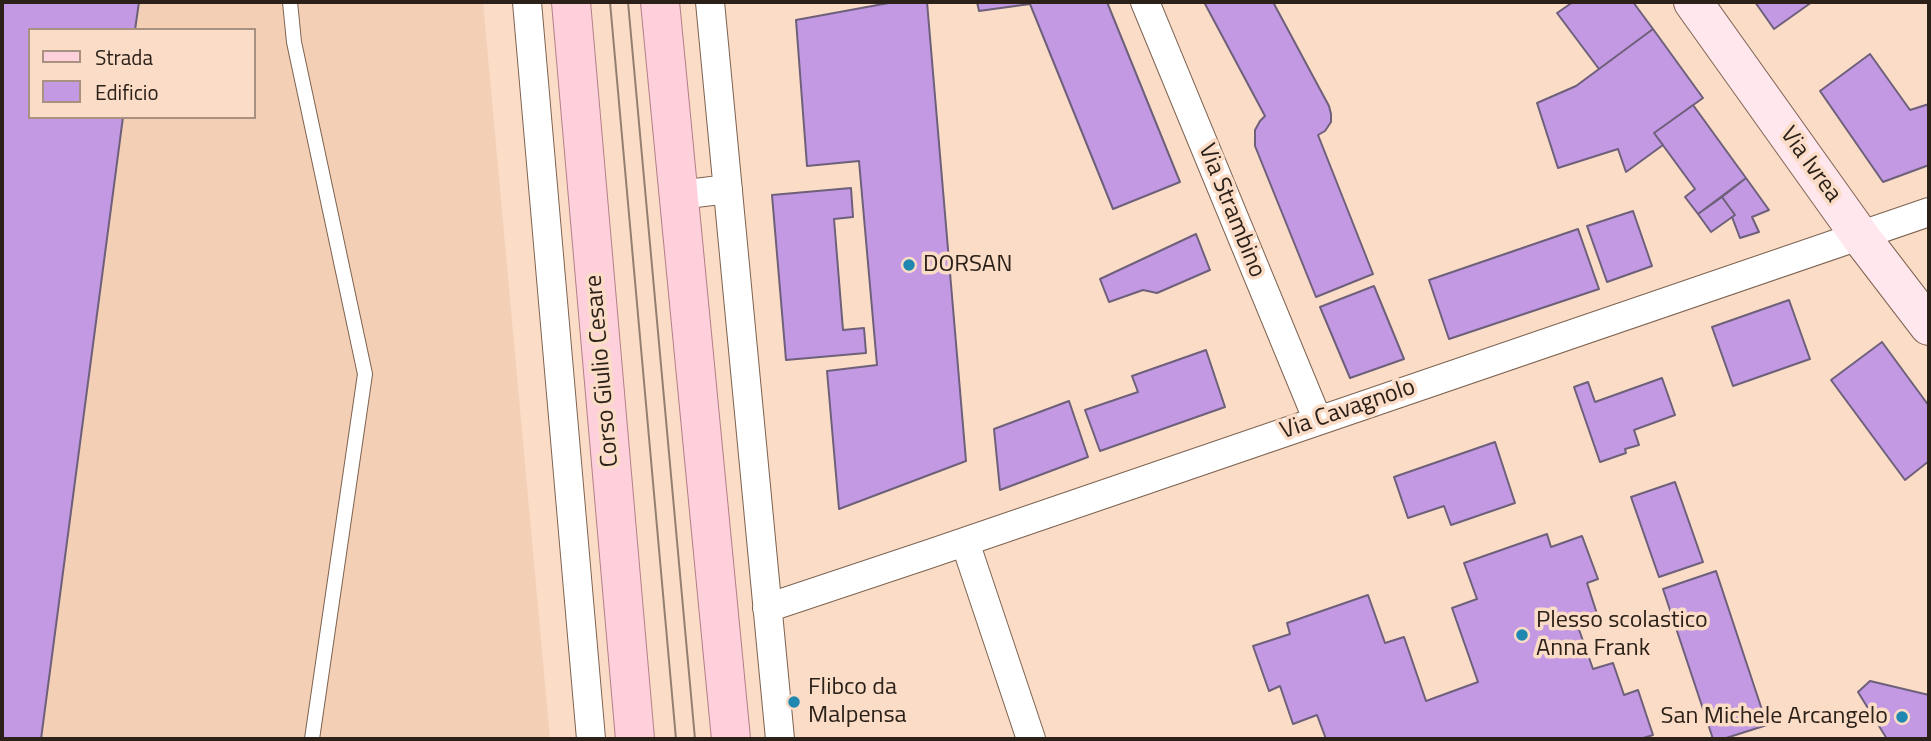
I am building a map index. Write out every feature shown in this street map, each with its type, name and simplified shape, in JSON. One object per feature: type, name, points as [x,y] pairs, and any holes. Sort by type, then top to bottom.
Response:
[{"type":"main road","name":"Corso Giulio Cesare","points":[[571,2],[635,739]]},
{"type":"main road","points":[[660,2],[731,739]]},
{"type":"street","name":"Corso Giulio Cesare","points":[[527,2],[592,739]]},
{"type":"street","points":[[710,2],[780,739]]},
{"type":"street","name":"Via Strambino","points":[[1145,2],[1318,421]]},
{"type":"street","name":"Via Ivrea","points":[[1693,2],[1860,236],[1929,326]]},
{"type":"street","points":[[679,195],[728,189]]},
{"type":"street","name":"Via Cavagnolo","points":[[767,608],[1929,212]]},
{"type":"street","points":[[965,541],[1031,739]]},
{"type":"lane","points":[[290,2],[294,42],[365,374],[312,739]]},
{"type":"shaded area","points":[[2,2],[483,2],[550,739],[2,739]]},
{"type":"building","points":[[2,2],[139,2],[135,28],[28,28],[28,119],[123,119],[41,739],[2,739]]},
{"type":"building","name":"DORSAN","points":[[894,2],[927,2],[966,461],[839,509],[827,371],[877,365],[859,161],[807,166],[796,20]]},
{"type":"building","points":[[977,2],[1107,2],[1180,182],[1113,209],[1030,4],[979,11]]},
{"type":"building","points":[[1204,2],[1273,2],[1329,106],[1331,122],[1325,131],[1318,135],[1373,274],[1316,297],[1255,146],[1255,130],[1265,116]]},
{"type":"building","points":[[1573,2],[1633,2],[1653,29],[1599,69],[1557,13]]},
{"type":"building","points":[[1755,2],[1812,2],[1774,29]]},
{"type":"building","points":[[1653,29],[1703,98],[1654,133],[1663,145],[1626,172],[1618,149],[1558,168],[1537,103],[1576,86]]},
{"type":"building","points":[[1870,54],[1910,110],[1929,104],[1929,165],[1883,182],[1820,91]]},
{"type":"building","points":[[1693,105],[1746,178],[1698,214],[1685,197],[1695,189],[1654,133]]},
{"type":"building","points":[[1746,178],[1769,210],[1752,217],[1759,232],[1740,238],[1732,217],[1735,215],[1722,197]]},
{"type":"building","points":[[851,188],[853,217],[834,219],[843,330],[864,328],[866,353],[786,360],[772,195]]},
{"type":"building","points":[[1722,197],[1735,215],[1711,232],[1698,214]]},
{"type":"building","points":[[1633,211],[1652,266],[1607,282],[1587,226]]},
{"type":"building","points":[[1578,229],[1599,289],[1449,339],[1429,280]]},
{"type":"building","points":[[1196,234],[1210,270],[1157,293],[1143,290],[1109,302],[1100,279]]},
{"type":"building","points":[[1374,286],[1404,359],[1350,378],[1320,307]]},
{"type":"building","points":[[1789,300],[1810,359],[1733,386],[1712,327]]},
{"type":"building","points":[[1882,342],[1929,406],[1929,461],[1905,480],[1831,380]]},
{"type":"building","points":[[1206,350],[1225,407],[1100,451],[1085,410],[1138,392],[1132,376]]},
{"type":"building","points":[[1662,378],[1675,415],[1634,430],[1639,445],[1625,449],[1626,453],[1600,462],[1574,387],[1588,382],[1595,402]]},
{"type":"building","points":[[1069,401],[1088,457],[1000,490],[994,429]]},
{"type":"building","points":[[1495,442],[1515,503],[1451,525],[1444,506],[1408,518],[1394,477]]},
{"type":"building","points":[[1675,482],[1703,562],[1659,577],[1631,497]]},
{"type":"building","name":"Plesso scolastico Anna Frank","points":[[1547,534],[1551,547],[1582,536],[1598,579],[1587,583],[1598,617],[1577,624],[1593,669],[1613,663],[1624,695],[1638,690],[1653,735],[1640,739],[1326,739],[1317,715],[1293,724],[1280,686],[1269,691],[1253,646],[1290,634],[1287,623],[1368,595],[1385,643],[1404,637],[1426,701],[1478,682],[1452,608],[1477,599],[1464,563]]},
{"type":"building","points":[[1716,571],[1767,725],[1723,739],[1713,739],[1663,589]]},
{"type":"building","name":"San Michele Arcangelo","points":[[1870,681],[1929,695],[1929,739],[1887,739],[1858,692]]},
{"type":"tram line","points":[[610,2],[676,739]]},
{"type":"tram line","points":[[628,2],[695,739]]},
{"type":"place","name":"DORSAN","points":[[909,265]]},
{"type":"place","name":"Plesso scolastico Anna Frank","points":[[1522,635]]},
{"type":"place","name":"Flibco da Malpensa","points":[[794,702]]},
{"type":"place","name":"San Michele Arcangelo","points":[[1902,717]]}]
